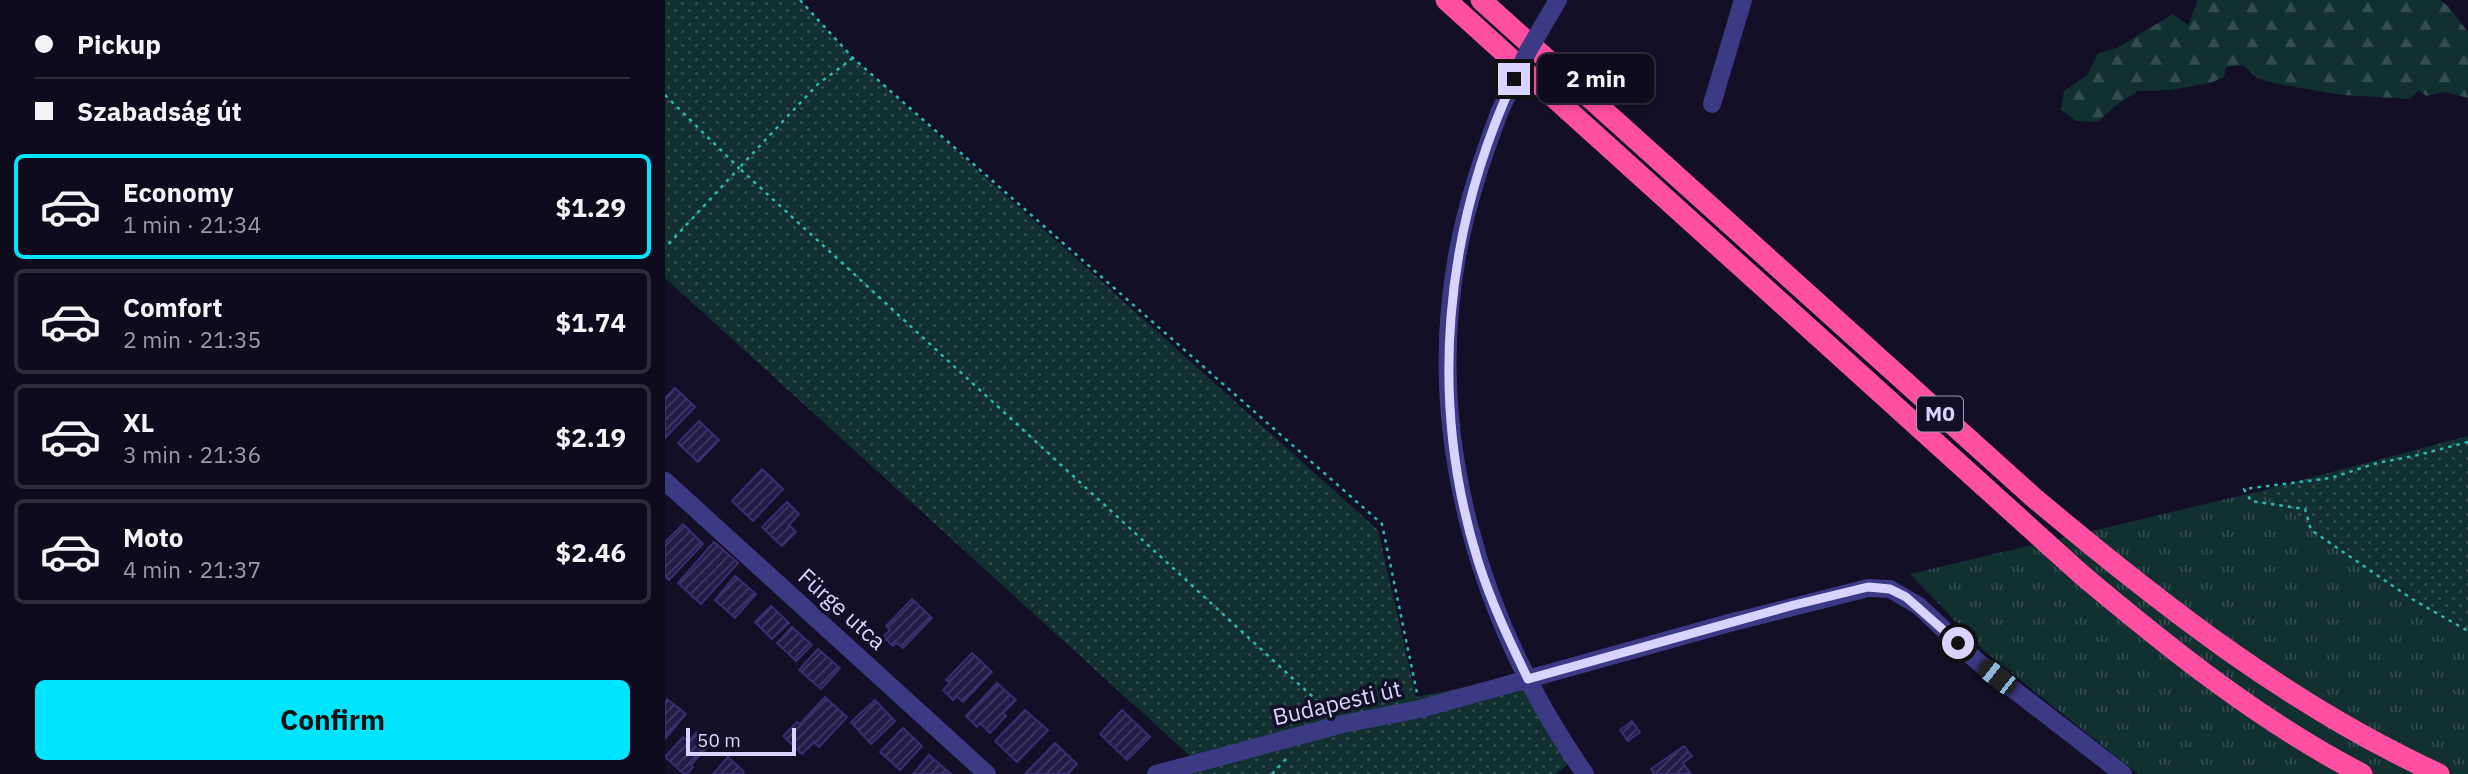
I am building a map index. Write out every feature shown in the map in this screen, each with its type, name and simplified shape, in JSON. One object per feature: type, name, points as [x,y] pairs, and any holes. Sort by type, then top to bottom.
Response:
[{"type":"highway","name":"M0","points":[[1446,0],[2072,566],[2133,618],[2226,691],[2287,731],[2361,774]]},
{"type":"highway","name":"M0","points":[[1481,0],[1964,435],[2116,566],[2224,648],[2287,690],[2366,737],[2439,774]]},
{"type":"street","points":[[1558,0],[1528,51],[1499,113],[1472,189],[1457,254],[1449,326],[1449,399],[1456,462],[1472,540],[1503,626],[1549,720],[1585,774]]},
{"type":"street","points":[[1712,104],[1743,0]]},
{"type":"street","name":"Fürge utca","points":[[665,481],[987,774]]},
{"type":"street","name":"Budapesti út","points":[[1156,774],[1343,724],[1420,709],[1868,587],[1890,589],[1919,606],[1978,662],[2123,774]]},
{"type":"path","points":[[800,0],[853,58],[1382,524],[1420,709]]},
{"type":"path","points":[[665,248],[818,83],[853,58]]},
{"type":"path","points":[[665,95],[739,168],[1343,724]]},
{"type":"path","points":[[2468,442],[2377,463],[2331,478],[2244,489],[2251,501],[2305,509],[2311,530],[2413,599],[2468,631]]},
{"type":"green space","points":[[665,0],[800,0],[853,58],[1378,530],[1416,697],[1514,677],[1574,760],[1555,774],[1179,774],[1202,767],[665,278]]},
{"type":"green space","points":[[2198,0],[2440,0],[2468,32],[2468,98],[2444,92],[2426,96],[2419,90],[2410,99],[2343,95],[2257,78],[2243,65],[2226,67],[2224,77],[2210,83],[2171,90],[2138,91],[2115,106],[2098,122],[2076,121],[2061,110],[2064,91],[2087,75],[2098,53],[2117,48],[2173,14],[2188,25]]},
{"type":"green space","points":[[2468,436],[2468,632],[2260,491]]},
{"type":"green space","points":[[2260,491],[2468,632],[2468,774],[2138,774],[1985,652],[1910,574]]},
{"type":"building","points":[[675,388],[695,407],[665,438],[665,398]]},
{"type":"building","points":[[699,421],[719,440],[698,462],[678,443]]},
{"type":"building","points":[[762,469],[783,489],[753,521],[732,501]]},
{"type":"building","points":[[787,502],[799,514],[789,525],[796,532],[782,546],[762,527]]},
{"type":"building","points":[[683,524],[703,544],[669,580],[665,576],[665,542]]},
{"type":"building","points":[[714,542],[738,563],[701,604],[678,583]]},
{"type":"building","points":[[735,576],[756,594],[735,618],[715,600]]},
{"type":"building","points":[[912,599],[932,618],[903,648],[897,643],[893,646],[883,637],[890,630],[886,626]]},
{"type":"building","points":[[771,606],[789,623],[772,639],[755,622]]},
{"type":"building","points":[[792,627],[812,645],[796,661],[777,643]]},
{"type":"building","points":[[818,649],[840,668],[821,689],[799,670]]},
{"type":"building","points":[[972,653],[992,672],[963,702],[957,696],[953,700],[943,690],[950,683],[946,680]]},
{"type":"building","points":[[997,683],[1016,700],[1003,713],[1006,716],[990,733],[980,723],[977,727],[966,716]]},
{"type":"building","points":[[825,697],[847,717],[819,747],[814,742],[802,754],[783,736],[797,722],[800,724]]},
{"type":"building","points":[[667,699],[686,714],[665,739],[665,702]]},
{"type":"building","points":[[875,700],[895,721],[871,744],[851,722]]},
{"type":"building","points":[[1025,710],[1048,730],[1017,762],[995,741]]},
{"type":"building","points":[[1122,710],[1150,737],[1127,760],[1100,734]]},
{"type":"building","points":[[1632,721],[1640,732],[1628,741],[1620,730]]},
{"type":"building","points":[[903,728],[922,746],[900,770],[880,752]]},
{"type":"building","points":[[697,732],[710,744],[691,765],[693,767],[687,774],[684,774],[665,757],[683,737],[688,742]]},
{"type":"building","points":[[1055,743],[1077,764],[1068,774],[1025,774]]},
{"type":"building","points":[[1684,746],[1692,756],[1683,763],[1691,774],[1654,774],[1651,769]]},
{"type":"building","points":[[929,755],[951,774],[913,774]]},
{"type":"building","points":[[728,757],[744,772],[713,774]]},
{"type":"route","points":[[1514,79],[1481,161],[1465,217],[1457,254],[1449,326],[1448,374],[1456,462],[1470,530],[1478,560],[1503,626],[1528,679],[1868,587],[1890,589],[1906,597],[1958,643]]}]
